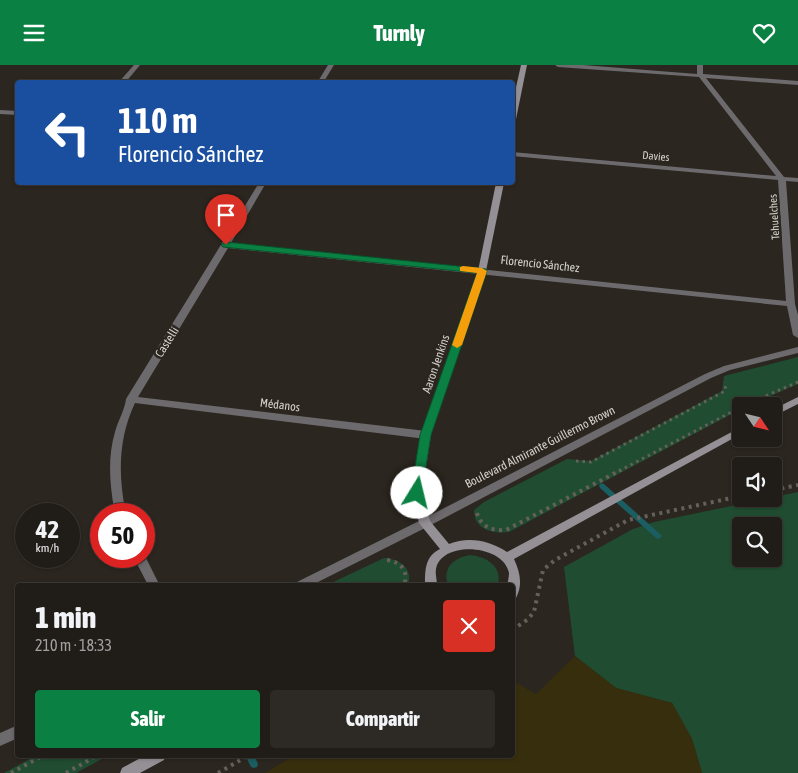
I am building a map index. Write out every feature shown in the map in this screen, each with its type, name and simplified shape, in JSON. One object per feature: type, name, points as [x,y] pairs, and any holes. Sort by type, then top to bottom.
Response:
[{"type":"main road","points":[[515,108],[524,65]]},
{"type":"main road","name":"Aaron Jenkins","points":[[447,549],[426,523],[417,493],[426,435],[482,271],[500,185]]},
{"type":"main road","points":[[782,409],[798,400]]},
{"type":"main road","points":[[506,557],[732,434]]},
{"type":"main road","points":[[430,583],[431,568],[437,558],[447,549],[459,544],[473,543],[487,546],[506,557],[515,572],[515,586]]},
{"type":"main road","points":[[127,773],[154,758]]},
{"type":"street","points":[[123,80],[137,65]]},
{"type":"street","points":[[322,80],[331,65]]},
{"type":"street","points":[[558,65],[798,83]]},
{"type":"street","points":[[700,65],[700,75]]},
{"type":"street","name":"Tehuelches","points":[[700,75],[782,179],[791,305],[798,335]]},
{"type":"street","points":[[0,112],[15,113]]},
{"type":"street","name":"Davies","points":[[515,155],[798,180]]},
{"type":"street","name":"Castelli","points":[[118,503],[116,495],[118,435],[131,399],[261,185]]},
{"type":"street","name":"Florencio Sánchez","points":[[226,245],[791,305]]},
{"type":"street","name":"Boulevard Almirante Guillermo Brown","points":[[305,583],[426,523],[708,376],[798,350]]},
{"type":"street","name":"Médanos","points":[[131,399],[426,435]]},
{"type":"street","points":[[145,568],[153,583]]},
{"type":"street","points":[[0,740],[15,732]]},
{"type":"path","points":[[568,461],[591,462],[600,458],[725,391],[727,377]]},
{"type":"path","points":[[764,397],[798,381]]},
{"type":"path","points":[[479,507],[477,514],[484,526],[498,531],[506,530],[732,412]]},
{"type":"path","points":[[782,488],[798,485]]},
{"type":"path","points":[[515,628],[527,620],[534,612],[543,571],[555,560],[628,520],[732,499]]},
{"type":"path","points":[[379,562],[388,560],[401,565],[406,572],[407,580],[405,583]]},
{"type":"path","points":[[11,773],[38,758]]},
{"type":"path","points":[[66,773],[93,758]]},
{"type":"path","points":[[218,773],[243,758]]},
{"type":"green space","points":[[798,357],[798,384],[768,397],[732,397],[732,414],[509,532],[491,531],[477,522],[474,510],[484,502],[567,459],[591,461],[722,391],[724,376]]},
{"type":"green space","points":[[798,492],[798,773],[702,773],[692,739],[672,703],[616,688],[575,656],[564,567],[633,529],[654,522],[732,506],[782,507],[782,495]]},
{"type":"green space","points":[[470,555],[487,560],[498,573],[498,583],[448,583],[448,568],[459,558]]},
{"type":"green space","points":[[384,558],[395,560],[404,565],[409,574],[408,583],[331,583]]},
{"type":"green space","points":[[32,758],[104,758],[76,773],[4,773]]},
{"type":"sand","points":[[575,656],[616,688],[672,703],[692,739],[702,773],[265,773],[290,758],[515,758],[515,682],[536,694]]},
{"type":"waterway","points":[[602,486],[658,536]]},
{"type":"waterway","points":[[251,758],[254,764]]},
{"type":"slow traffic","points":[[457,345],[482,271],[463,269]]},
{"type":"route","points":[[226,245],[482,271],[426,435],[417,493]]}]
